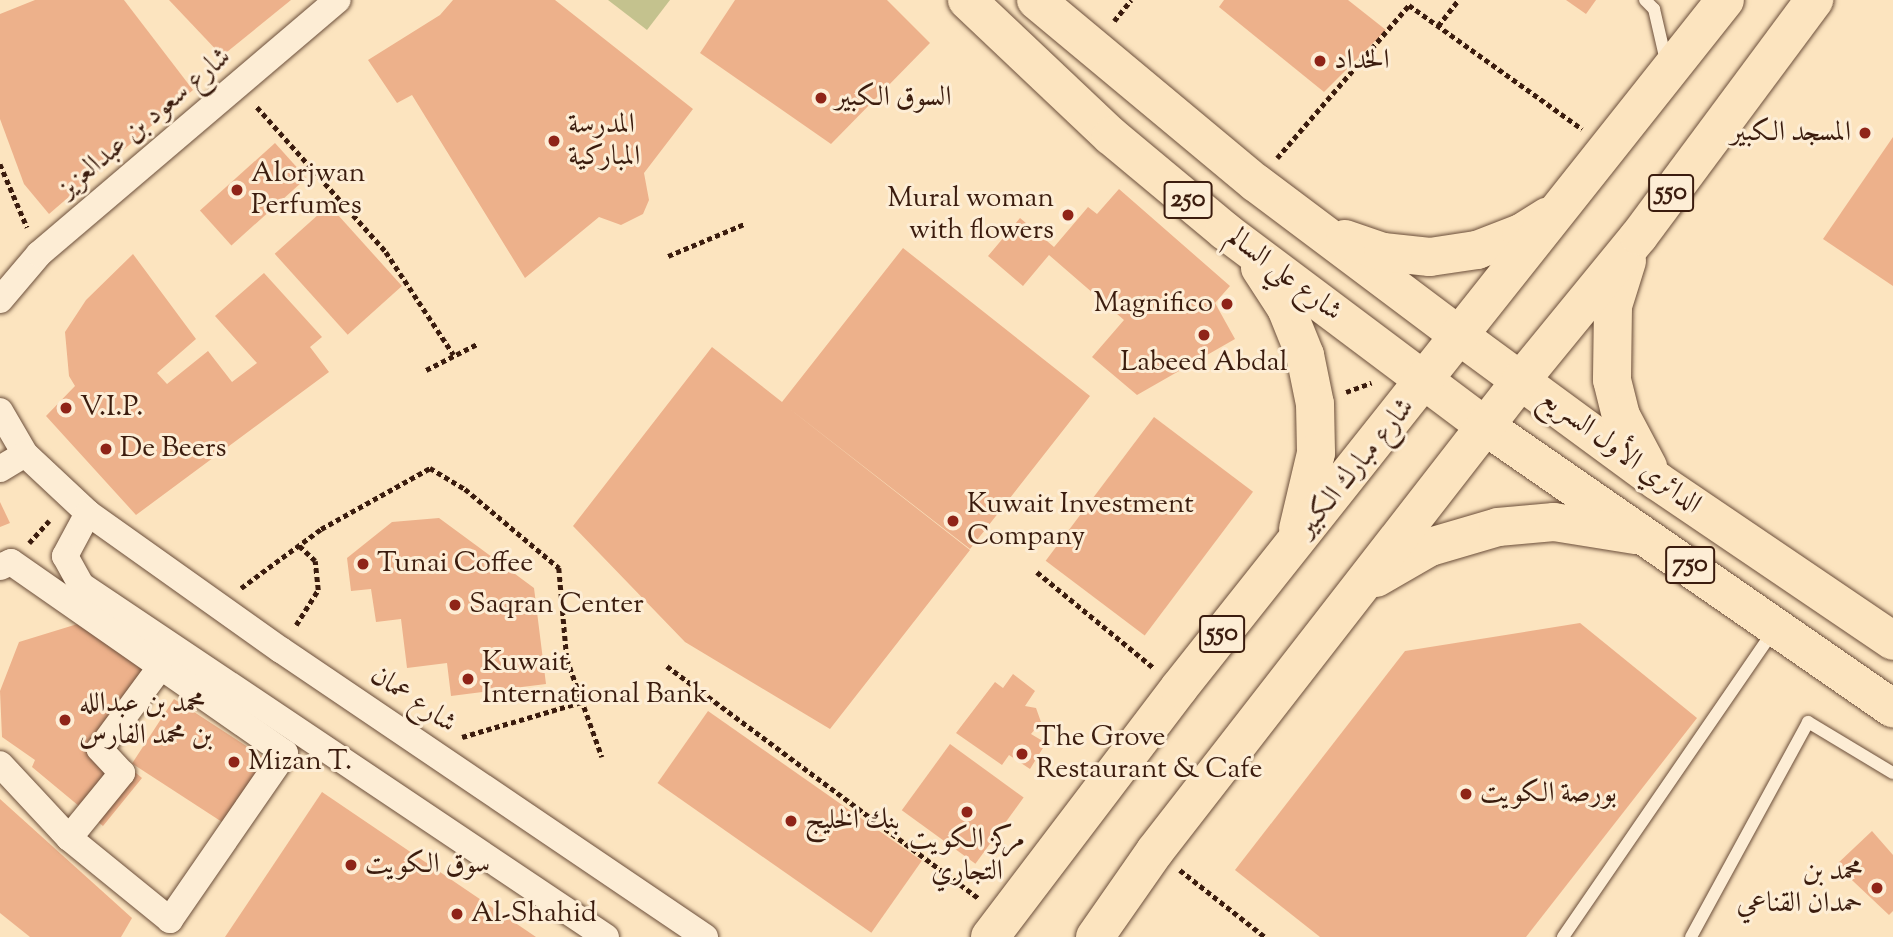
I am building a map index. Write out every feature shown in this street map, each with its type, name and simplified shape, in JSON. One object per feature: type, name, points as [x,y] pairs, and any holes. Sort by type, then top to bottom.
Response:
[{"type":"main road","name":"شارع علي السالم","points":[[967,0],[1111,136],[1225,230],[1485,426]]},
{"type":"main road","name":"شارع علي السالم","points":[[1036,0],[1256,183],[1521,380]]},
{"type":"main road","name":"شارع مبارك الكبير","points":[[997,927],[1179,688],[1461,337],[1724,0]]},
{"type":"main road","name":"550","points":[[1095,937],[1155,851],[1354,593],[1521,380],[1639,236],[1814,0]]},
{"type":"main road","points":[[1298,213],[1339,237],[1383,252],[1430,257],[1499,242],[1560,208]]},
{"type":"main road","points":[[1225,230],[1259,267],[1286,308],[1305,355],[1312,391],[1316,453],[1308,503],[1290,549]]},
{"type":"main road","points":[[1639,236],[1613,306],[1611,367],[1621,416],[1657,481]]},
{"type":"main road","name":"الدائري الأول السريع","points":[[1521,380],[1657,481],[1893,641]]},
{"type":"main road","name":"الدائري الأول السريع","points":[[1485,426],[1655,540],[1893,708]]},
{"type":"main road","points":[[1354,593],[1418,552],[1498,527],[1567,523],[1655,540]]},
{"type":"street","name":"شارع سعود بن عبدالعزيز","points":[[0,300],[39,254],[337,0]]},
{"type":"street","name":"شارع عمان","points":[[0,411],[25,454],[80,505],[281,650],[705,937]]},
{"type":"street","points":[[0,469],[25,454]]},
{"type":"street","points":[[80,505],[65,556],[81,585],[606,937]]},
{"type":"street","points":[[0,764],[69,838],[163,928],[285,753],[6,564]]},
{"type":"street","points":[[69,838],[122,773],[100,748],[159,669]]},
{"type":"lane","points":[[1645,0],[1654,9],[1662,34],[1664,79]]},
{"type":"lane","points":[[1563,937],[1776,626]]},
{"type":"lane","points":[[1690,937],[1808,722],[1893,773]]},
{"type":"path","points":[[1438,26],[1458,0]]},
{"type":"path","points":[[1256,183],[1409,5],[1609,149]]},
{"type":"path","points":[[237,85],[386,252],[454,355]]},
{"type":"path","points":[[0,164],[39,254]]},
{"type":"path","points":[[668,256],[744,224]]},
{"type":"path","points":[[426,370],[479,343]]},
{"type":"path","points":[[221,606],[298,545],[430,468],[465,489],[559,568],[567,659],[602,757]]},
{"type":"path","points":[[6,564],[80,505]]},
{"type":"path","points":[[281,650],[318,590],[316,561],[298,545]]},
{"type":"path","points":[[1037,572],[1179,688]]},
{"type":"path","points":[[667,666],[997,927]]},
{"type":"path","points":[[428,747],[582,702]]},
{"type":"shaded area","points":[[608,0],[670,0],[647,30]]},
{"type":"building","points":[[35,0],[124,0],[193,90],[49,214],[24,184],[0,119],[0,14]]},
{"type":"building","points":[[169,0],[291,0],[222,56]]},
{"type":"building","name":"المدرسة المباركية","points":[[453,0],[555,0],[693,109],[644,173],[649,200],[643,214],[621,225],[599,217],[525,278],[412,95],[397,103],[368,60],[440,15]]},
{"type":"building","name":"السوق الكبير","points":[[735,0],[887,0],[930,43],[831,144],[700,53]]},
{"type":"building","name":"الحداد","points":[[1224,0],[1348,0],[1386,30],[1324,92],[1219,7]]},
{"type":"building","points":[[1566,0],[1596,0],[1586,14]]},
{"type":"building","points":[[1893,137],[1893,286],[1823,239]]},
{"type":"building","points":[[275,143],[306,178],[231,246],[200,211]]},
{"type":"building","points":[[1119,189],[1230,286],[1215,303],[1235,339],[1137,395],[1092,357],[1124,320],[1049,255],[1023,286],[988,256],[1020,218],[1054,247],[1088,207],[1097,214]]},
{"type":"building","points":[[329,205],[402,286],[348,335],[275,254]]},
{"type":"building","points":[[903,248],[1090,396],[970,549],[786,406],[970,550],[830,729],[685,642],[573,526],[712,347],[782,402]]},
{"type":"building","points":[[133,254],[196,339],[157,373],[167,384],[208,351],[232,382],[257,363],[215,316],[264,273],[322,337],[310,347],[329,372],[136,515],[46,416],[75,386],[69,376],[65,332],[86,300]]},
{"type":"building","points":[[1154,417],[1253,492],[1145,635],[1046,561]]},
{"type":"building","points":[[0,502],[10,523],[0,527]]},
{"type":"building","name":"Saqran Center","points":[[439,518],[534,588],[546,684],[451,696],[447,663],[407,668],[401,619],[376,622],[371,589],[351,591],[347,558],[392,522]]},
{"type":"building","name":"محمد بن عبدالله بن محمد الفارس","points":[[84,622],[161,673],[108,750],[142,778],[103,826],[32,767],[35,760],[2,737],[0,691],[19,642]]},
{"type":"building","name":"بورصة الكويت","points":[[1580,623],[1697,718],[1526,937],[1320,937],[1235,870],[1405,651]]},
{"type":"building","points":[[1013,674],[1035,691],[1025,706],[1036,708],[1041,722],[1031,734],[1046,743],[1030,769],[1009,755],[1002,765],[956,733],[995,682],[1003,688]]},
{"type":"building","points":[[174,699],[267,759],[225,824],[132,764]]},
{"type":"building","name":"بنك الخليج","points":[[708,711],[922,861],[871,933],[658,783]]},
{"type":"building","points":[[950,744],[1024,797],[975,864],[902,810]]},
{"type":"building","name":"سوق الكويت","points":[[322,792],[536,937],[225,937]]},
{"type":"building","points":[[0,799],[132,918],[121,937],[30,937],[0,913]]},
{"type":"building","name":"محمد بن حمدان القناعي","points":[[1872,831],[1893,855],[1893,911],[1889,915],[1836,865]]},
{"type":"place","name":"الحداد","points":[[1320,61]]},
{"type":"place","name":"السوق الكبير","points":[[821,98]]},
{"type":"place","name":"المسجد الكبير","points":[[1865,133]]},
{"type":"place","name":"المدرسة المباركية","points":[[554,141]]},
{"type":"place","name":"Alorjwan Perfumes","points":[[237,190]]},
{"type":"place","name":"Mural woman with flowers","points":[[1068,215]]},
{"type":"place","name":"Magnifico","points":[[1227,304]]},
{"type":"place","name":"Labeed Abdal","points":[[1204,335]]},
{"type":"place","name":"V.I.P.","points":[[66,408]]},
{"type":"place","name":"De Beers","points":[[106,449]]},
{"type":"place","name":"Kuwait Investment Company","points":[[953,521]]},
{"type":"place","name":"Tunai Coffee","points":[[363,564]]},
{"type":"place","name":"Saqran Center","points":[[455,605]]},
{"type":"place","name":"Kuwait International Bank","points":[[468,679]]},
{"type":"place","name":"محمد بن عبدالله بن محمد الفارس","points":[[65,720]]},
{"type":"place","name":"The Grove Restaurant & Cafe","points":[[1022,754]]},
{"type":"place","name":"Mizan T.","points":[[234,762]]},
{"type":"place","name":"بورصة الكويت","points":[[1466,794]]},
{"type":"place","name":"مركز الكويت التجاري","points":[[967,812]]},
{"type":"place","name":"بنك الخليج","points":[[791,821]]},
{"type":"place","name":"سوق الكويت","points":[[351,865]]},
{"type":"place","name":"محمد بن حمدان القناعي","points":[[1877,888]]},
{"type":"place","name":"Al-Shahid","points":[[457,914]]}]
